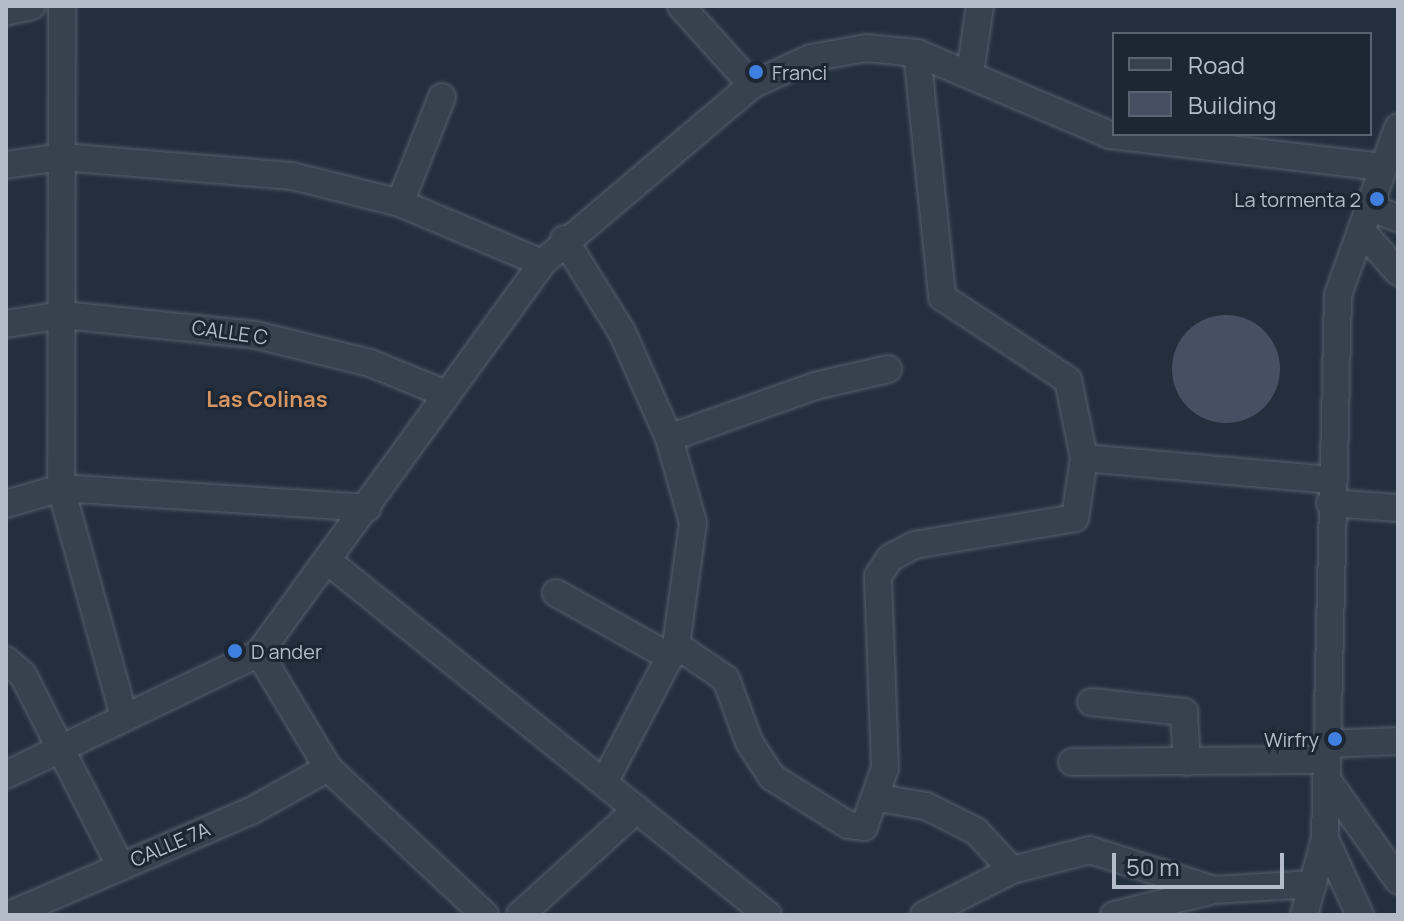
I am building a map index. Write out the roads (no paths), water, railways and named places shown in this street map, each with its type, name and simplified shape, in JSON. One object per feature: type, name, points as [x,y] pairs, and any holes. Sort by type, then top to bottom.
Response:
[{"type":"street","points":[[6,12],[31,6]]},
{"type":"street","points":[[62,6],[61,488],[123,713]]},
{"type":"street","points":[[681,6],[752,85]]},
{"type":"street","points":[[970,73],[980,6]]},
{"type":"street","points":[[6,775],[123,713],[259,653],[329,562],[542,263],[564,239],[752,85],[811,58],[866,48],[917,53],[1112,128]]},
{"type":"street","points":[[556,593],[726,679],[749,742],[795,796],[857,829],[879,798],[885,768],[878,576],[890,558],[914,545],[1075,518],[1084,458],[1068,380],[942,297],[917,53]]},
{"type":"street","points":[[400,203],[442,97]]},
{"type":"street","points":[[1304,915],[1325,839],[1330,491],[1338,295],[1398,127]]},
{"type":"street","points":[[1168,136],[1384,167]]},
{"type":"street","points":[[6,165],[62,157],[196,163],[400,203],[542,263]]},
{"type":"street","points":[[1365,218],[1398,218]]},
{"type":"street","points":[[1365,218],[1398,272]]},
{"type":"street","points":[[564,239],[622,332],[669,438],[693,523],[673,651],[605,781]]},
{"type":"street","name":"CALLE C","points":[[6,324],[63,315],[308,344],[446,394]]},
{"type":"street","points":[[669,438],[815,386],[888,369]]},
{"type":"street","points":[[1084,458],[1330,491],[1398,508]]},
{"type":"street","points":[[6,504],[61,488],[367,508]]},
{"type":"street","points":[[329,562],[768,915]]},
{"type":"street","points":[[259,653],[328,768],[476,913]]},
{"type":"street","points":[[6,660],[23,675],[57,748],[120,865]]},
{"type":"street","points":[[1091,702],[1184,712],[1187,762]]},
{"type":"street","points":[[1072,762],[1326,761],[1398,741]]},
{"type":"street","points":[[1326,761],[1398,880]]},
{"type":"street","name":"CALLE 7A","points":[[9,915],[251,811],[328,768]]},
{"type":"street","points":[[879,798],[926,806],[976,831],[1012,870]]},
{"type":"street","points":[[520,915],[637,809]]},
{"type":"street","points":[[1325,839],[1360,915]]},
{"type":"street","points":[[924,915],[1012,870],[1090,850],[1214,890]]},
{"type":"street","points":[[1114,915],[1214,890],[1313,884]]},
{"type":"place","name":"Franci","points":[[756,72]]},
{"type":"place","name":"La tormenta 2","points":[[1377,199]]},
{"type":"place","name":"D ander","points":[[235,651]]},
{"type":"place","name":"Wirfry","points":[[1335,739]]},
{"type":"district","name":"Las Colinas","points":[[267,400]]}]
